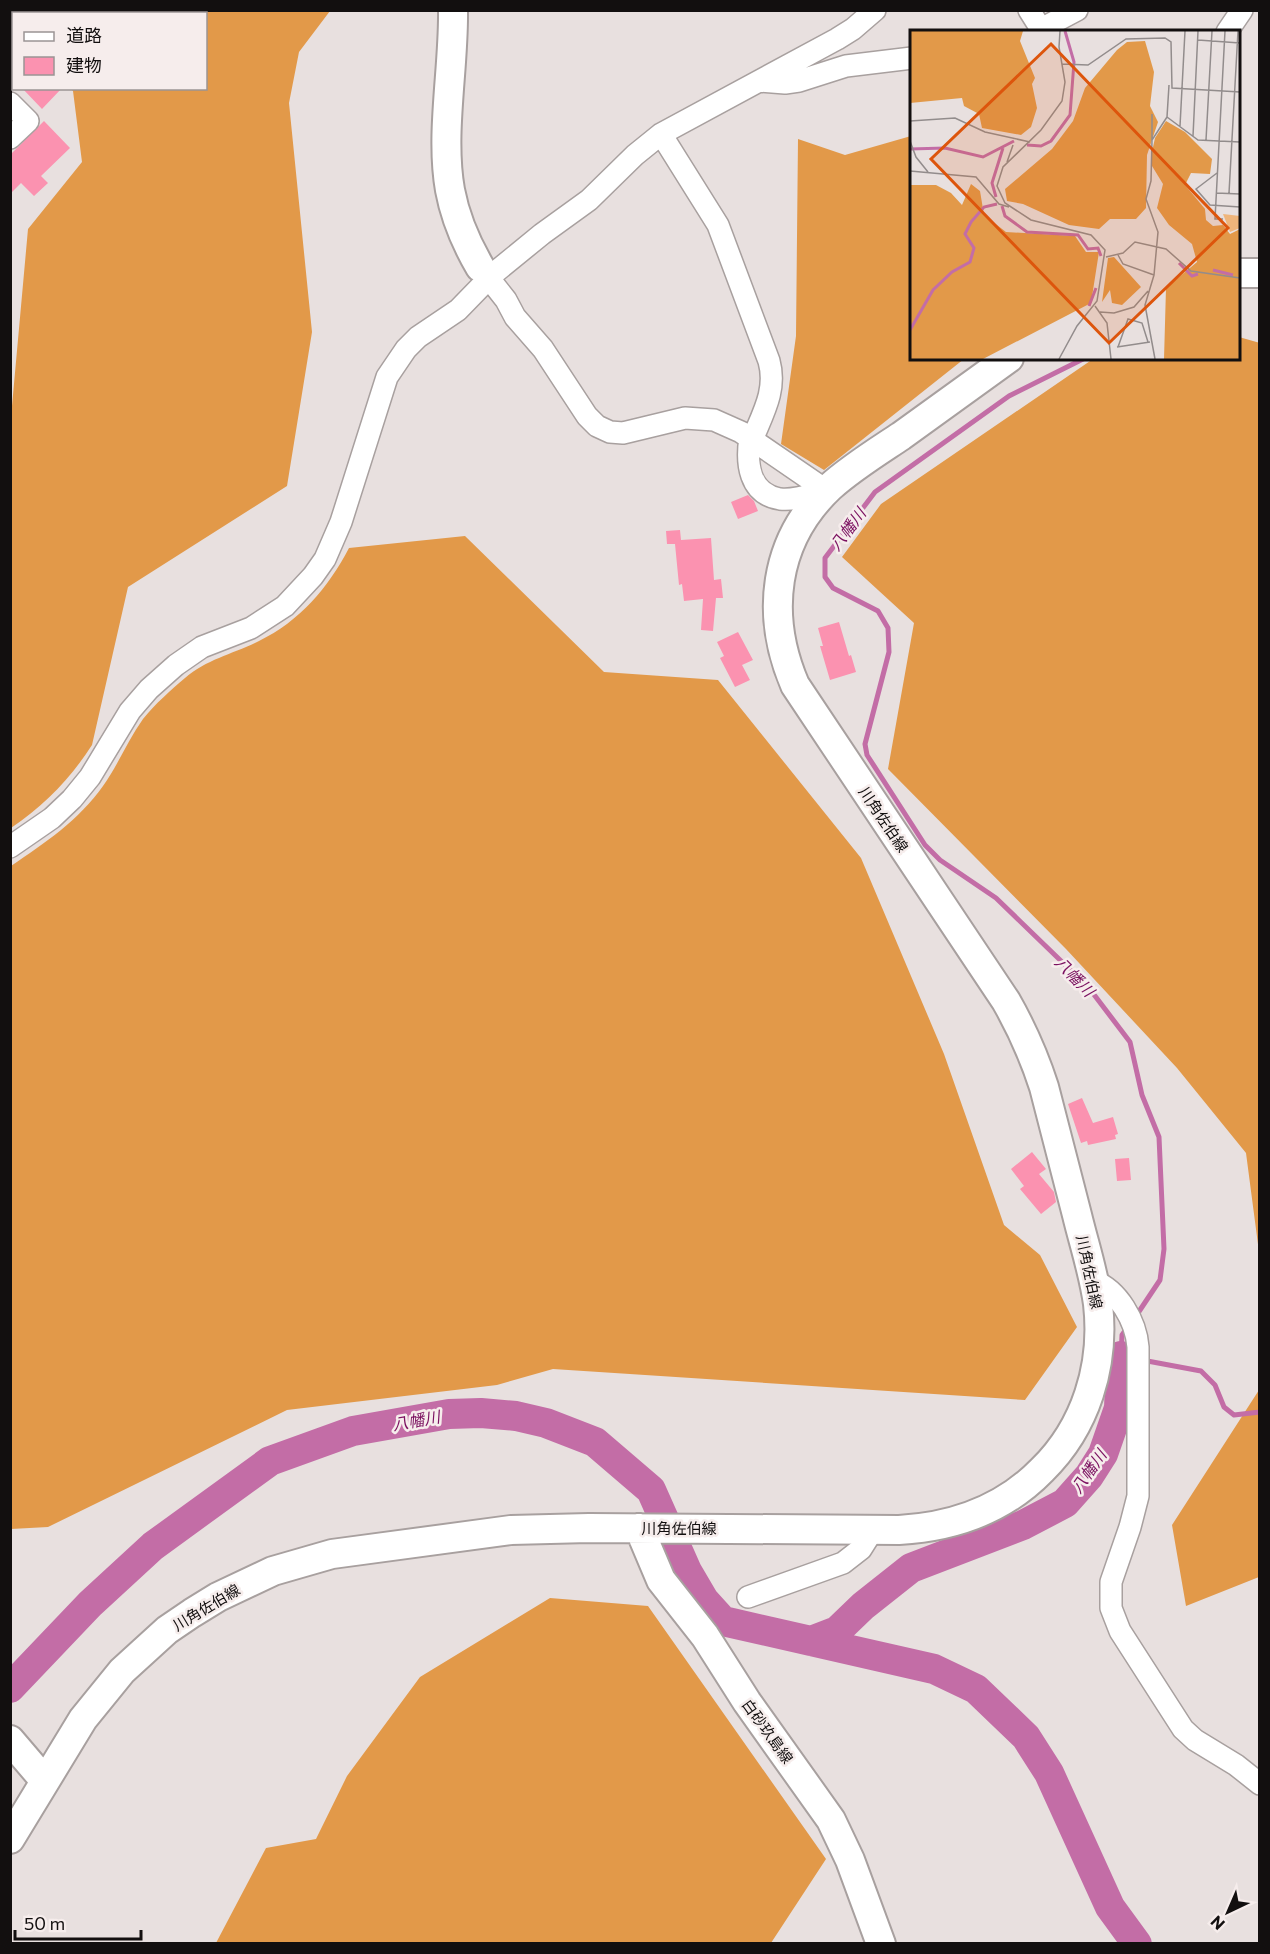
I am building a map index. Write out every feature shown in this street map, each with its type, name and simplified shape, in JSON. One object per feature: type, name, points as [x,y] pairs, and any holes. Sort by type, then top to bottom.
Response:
[{"type":"main road","points":[[453,10],[447,166],[455,212],[463,234],[484,273]]},
{"type":"main road","points":[[1240,273],[1260,273]]},
{"type":"main road","name":"川角佐伯線","points":[[10,1839],[37,1772],[122,1671],[175,1624],[245,1583],[302,1562],[362,1549],[511,1530],[698,1528],[873,1530],[942,1526],[1001,1503],[1019,1491],[1051,1462],[1064,1445],[1080,1417],[1092,1387],[1097,1366],[1100,1324],[1094,1281],[1035,1057],[1022,1028],[999,991],[805,702],[788,667],[778,628],[777,609],[782,570],[795,533],[827,491],[847,474],[1006,360]]},
{"type":"main road","name":"白砂玖島線","points":[[640,1528],[661,1580],[705,1636],[747,1702],[831,1820],[850,1860],[881,1944]]},
{"type":"main road","points":[[10,1740],[37,1772]]},
{"type":"street","points":[[10,847],[52,818],[72,799],[90,777],[130,711],[144,694],[176,665],[202,647],[251,627],[285,606],[313,576],[334,541],[381,393],[396,362],[418,337],[467,302],[484,273],[589,200],[635,155],[662,134],[837,39],[875,10]]},
{"type":"street","points":[[1029,10],[1041,29],[1077,10]]},
{"type":"street","points":[[1228,30],[1242,10]]},
{"type":"street","points":[[759,81],[785,83],[799,81],[846,66],[910,58]]},
{"type":"street","points":[[10,103],[28,121],[10,138]]},
{"type":"street","points":[[662,134],[718,225],[769,361],[772,387],[751,439],[747,455],[749,474],[767,495],[780,499],[827,491]]},
{"type":"street","points":[[484,273],[506,300],[515,317],[543,349],[597,426],[610,432],[623,433],[678,419],[700,418],[728,425],[827,491]]},
{"type":"street","points":[[1094,1281],[1113,1293],[1126,1314],[1137,1339],[1138,1496],[1130,1527],[1112,1576],[1111,1608],[1120,1631],[1183,1729],[1195,1740],[1236,1765],[1260,1784]]},
{"type":"street","points":[[748,1597],[843,1563],[861,1549],[873,1530]]},
{"type":"shaded area","points":[[330,11],[299,52],[289,103],[312,332],[287,486],[128,587],[92,745],[56,791],[11,828],[10,428],[28,229],[82,162],[72,90],[207,90],[207,12],[21,12]]},
{"type":"shaded area","points":[[910,136],[910,360],[963,360],[824,470],[781,444],[796,336],[798,139],[845,155]]},
{"type":"shaded area","points":[[1240,337],[1260,343],[1259,1252],[1246,1153],[1177,1068],[1066,949],[888,769],[914,623],[842,557],[881,504],[1092,360],[1240,360]]},
{"type":"shaded area","points":[[465,536],[604,672],[718,680],[861,858],[944,1054],[1004,1225],[1040,1255],[1077,1327],[1025,1400],[553,1369],[497,1385],[287,1410],[48,1527],[11,1529],[11,866],[61,830],[94,798],[143,719],[163,697],[193,671],[259,641],[287,624],[322,590],[349,548]]},
{"type":"shaded area","points":[[1259,1390],[1259,1577],[1186,1606],[1172,1525]]},
{"type":"shaded area","points":[[550,1598],[648,1606],[826,1859],[771,1943],[216,1943],[266,1848],[316,1839],[347,1776],[420,1677]]},
{"type":"building","points":[[24,90],[60,90],[42,109]]},
{"type":"building","points":[[44,121],[70,148],[41,176],[48,183],[34,196],[21,183],[10,194],[10,155]]},
{"type":"building","points":[[748,495],[754,501],[758,511],[738,519],[731,502]]},
{"type":"building","points":[[680,530],[681,540],[711,538],[714,580],[721,579],[723,598],[716,598],[713,631],[701,630],[703,599],[684,601],[682,584],[679,585],[675,544],[667,544],[666,531]]},
{"type":"building","points":[[839,622],[856,672],[830,680],[820,646],[823,646],[818,628]]},
{"type":"building","points":[[738,632],[753,660],[742,665],[750,680],[735,687],[720,658],[724,656],[717,642]]},
{"type":"building","points":[[1082,1098],[1093,1123],[1113,1117],[1118,1134],[1115,1135],[1116,1139],[1088,1145],[1087,1141],[1081,1143],[1068,1104]]},
{"type":"building","points":[[1032,1152],[1046,1169],[1039,1174],[1054,1192],[1056,1202],[1041,1214],[1020,1189],[1024,1186],[1011,1169]]},
{"type":"building","points":[[1129,1158],[1131,1180],[1117,1181],[1115,1159]]},
{"type":"waterway","name":"八幡川","points":[[1081,360],[1009,396],[875,492],[825,558],[825,577],[833,588],[878,611],[888,628],[889,652],[865,744],[867,755],[925,845],[940,860],[996,898],[1089,988],[1130,1042],[1142,1095],[1159,1137],[1164,1249],[1160,1280],[1136,1316]]},
{"type":"waterway","name":"八幡川","points":[[1127,1328],[1122,1335],[1121,1356],[1133,1358]]},
{"type":"waterway","name":"八幡川","points":[[811,1641],[837,1631],[863,1606],[911,1568],[1023,1525],[1065,1503],[1089,1476],[1103,1454],[1119,1408],[1121,1356]]},
{"type":"waterway","points":[[1142,1360],[1201,1371],[1215,1385],[1224,1407],[1234,1415],[1260,1412]]},
{"type":"waterway","name":"八幡川","points":[[10,1688],[90,1604],[153,1546],[270,1461],[353,1431],[449,1414],[481,1413],[516,1416],[546,1423],[595,1442],[651,1490],[687,1571],[704,1600],[723,1621],[934,1669],[976,1689],[1026,1737],[1049,1773],[1110,1907],[1137,1944]]}]
